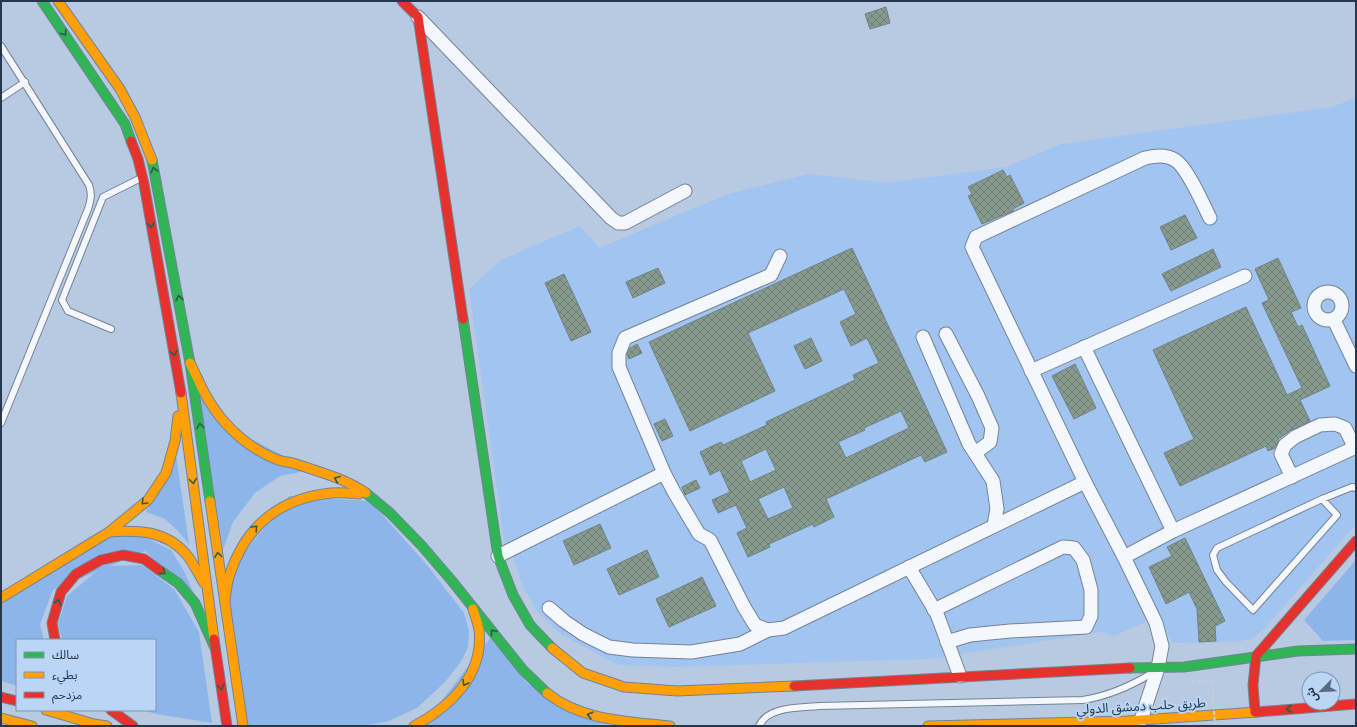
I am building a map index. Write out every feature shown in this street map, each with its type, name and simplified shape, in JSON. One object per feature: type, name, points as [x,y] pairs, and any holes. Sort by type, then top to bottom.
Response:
[{"type":"main road","points":[[42,1],[125,124],[138,159],[143,178],[180,388],[227,726]]},
{"type":"main road","points":[[58,1],[120,89],[135,117],[150,155],[157,182],[190,363],[243,726]]},
{"type":"main road","points":[[402,1],[418,18],[498,556],[513,595],[530,624],[555,651],[583,673],[624,687],[677,691],[1116,668],[1184,667],[1298,651],[1356,649]]},
{"type":"main road","points":[[190,363],[210,403],[227,423],[245,440],[274,459],[333,477],[354,486],[372,497],[425,549],[446,572],[535,682],[556,700],[568,707],[591,716],[670,726]]},
{"type":"main road","points":[[1,598],[109,532],[148,500],[166,473],[175,441],[180,388]]},
{"type":"main road","points":[[225,601],[230,571],[243,543],[258,524],[277,509],[300,498],[323,492],[348,492],[372,497]]},
{"type":"main road","points":[[109,532],[132,530],[153,532],[170,539],[186,554],[208,589]]},
{"type":"main road","points":[[1255,712],[1253,685],[1256,656],[1356,541]]},
{"type":"main road","points":[[55,639],[52,623],[61,592],[76,574],[101,560],[123,555],[144,559],[178,583],[195,603],[215,648]]},
{"type":"main road","points":[[414,726],[428,719],[454,698],[468,678],[474,665],[479,643],[479,631],[472,606]]},
{"type":"main road","points":[[1,696],[16,701]]},
{"type":"main road","name":"طريق حلب دمشق الدولي","points":[[928,726],[1141,720],[1356,704]]},
{"type":"main road","points":[[49,711],[94,724],[107,726]]},
{"type":"main road","points":[[112,711],[133,726]]},
{"type":"main road","points":[[1,718],[32,726]]},
{"type":"street","points":[[418,18],[611,218],[618,223],[625,222],[685,191]]},
{"type":"street","points":[[1141,720],[1158,668],[1162,646],[1156,623],[1085,482],[972,247],[976,237],[1145,158],[1161,155],[1176,160],[1187,173],[1210,218]]},
{"type":"street","points":[[768,630],[756,625],[744,607],[710,540],[699,534],[664,473],[619,367],[619,353],[625,338],[771,276],[780,256]]},
{"type":"street","points":[[1031,371],[1245,276]]},
{"type":"street","points":[[1334,320],[1356,366]]},
{"type":"street","points":[[946,334],[978,396],[992,428],[990,442],[975,453]]},
{"type":"street","points":[[923,337],[969,444],[992,481],[997,509],[994,526]]},
{"type":"street","points":[[1084,347],[1173,531]]},
{"type":"street","points":[[1124,557],[1173,531],[1356,448],[1345,428],[1334,424],[1320,425],[1295,437],[1285,445],[1281,454],[1292,477]]},
{"type":"street","points":[[498,556],[664,473]]},
{"type":"street","points":[[549,608],[564,621],[583,634],[608,646],[633,650],[691,652],[740,644],[768,630],[784,628],[1085,482]]},
{"type":"street","points":[[934,610],[1063,547],[1074,548],[1083,560],[1091,590],[1091,616],[1086,627],[1010,631],[970,635],[947,642]]},
{"type":"street","points":[[909,567],[934,610],[960,676]]},
{"type":"lane","points":[[1,46],[89,185],[91,192],[91,200],[88,210],[1,423]]},
{"type":"lane","points":[[1,98],[25,82]]},
{"type":"lane","points":[[111,329],[68,311],[62,300],[103,197],[143,178]]},
{"type":"lane","points":[[88,210],[97,213]]},
{"type":"lane","points":[[1322,499],[1337,515],[1253,610],[1226,582],[1218,570],[1213,555],[1217,548],[1322,499],[1352,487],[1356,488]]},
{"type":"lane","points":[[760,726],[762,720],[766,716],[778,710],[818,706],[1088,699],[1103,696],[1133,684],[1158,668]]},
{"type":"path","points":[[1193,682],[1212,681],[1215,726]]},
{"type":"shaded area","points":[[1356,98],[1356,524],[1264,629],[1251,639],[1236,642],[1172,643],[1159,616],[1114,636],[1101,632],[930,659],[675,667],[619,665],[559,633],[537,611],[522,585],[514,559],[504,540],[469,289],[501,260],[580,226],[599,248],[728,194],[809,174],[887,183],[1006,167],[1061,144],[1332,107]]},
{"type":"shaded area","points":[[200,395],[222,424],[311,470],[280,476],[255,493],[233,522],[223,550]]},
{"type":"shaded area","points":[[174,441],[189,544],[165,519],[146,512]]},
{"type":"shaded area","points":[[289,496],[370,501],[427,565],[464,613],[469,631],[468,647],[462,660],[445,682],[417,708],[389,721],[364,726],[247,726],[229,601],[236,563]]},
{"type":"shaded area","points":[[125,527],[171,550],[184,571],[195,596],[145,551],[53,590],[40,624],[44,639],[16,639],[16,686],[1,681],[1,605]]},
{"type":"shaded area","points":[[1356,560],[1356,640],[1323,641],[1304,620]]},
{"type":"shaded area","points":[[142,565],[174,589],[199,632],[212,723],[146,711],[156,711],[156,639],[62,639],[58,624],[67,596],[103,566]]},
{"type":"shaded area","points":[[490,638],[528,684],[624,723],[568,726],[416,726],[426,721]]},
{"type":"building","points":[[886,7],[890,23],[870,29],[865,14]]},
{"type":"building","points":[[1003,170],[1007,177],[1010,175],[1024,203],[1013,209],[1013,211],[982,224],[968,196],[972,194],[968,187]]},
{"type":"building","points":[[1185,215],[1197,238],[1171,250],[1160,227]]},
{"type":"building","points":[[852,248],[947,452],[925,462],[921,455],[826,499],[834,517],[814,527],[813,524],[769,544],[770,547],[748,557],[737,533],[747,528],[736,505],[718,513],[712,500],[730,492],[720,470],[710,475],[700,452],[721,442],[723,445],[767,425],[766,422],[855,380],[853,375],[879,363],[867,338],[851,346],[840,322],[856,314],[844,289],[748,333],[775,391],[690,431],[649,342]],"holes":[[[901,411],[909,428],[846,458],[838,442]],[[766,449],[776,470],[750,482],[741,461]],[[784,487],[793,508],[768,519],[758,499]]]},
{"type":"building","points":[[1213,249],[1221,267],[1171,291],[1162,274]]},
{"type":"building","points":[[1278,258],[1301,308],[1291,312],[1298,327],[1302,325],[1330,386],[1300,400],[1310,421],[1291,430],[1278,439],[1279,440],[1275,448],[1268,451],[1266,446],[1180,486],[1164,453],[1194,439],[1153,350],[1246,307],[1287,395],[1302,388],[1262,303],[1269,300],[1255,269]]},
{"type":"building","points":[[658,268],[665,283],[633,298],[626,282]]},
{"type":"building","points":[[564,274],[591,332],[571,341],[545,283]]},
{"type":"building","points":[[811,338],[822,361],[805,369],[794,346]]},
{"type":"building","points":[[637,344],[642,353],[629,359],[627,354],[630,348]]},
{"type":"building","points":[[1075,364],[1096,408],[1074,419],[1052,376]]},
{"type":"building","points":[[665,419],[673,436],[662,441],[654,424]]},
{"type":"building","points":[[696,480],[700,488],[685,495],[682,487]]},
{"type":"building","points":[[600,524],[611,548],[574,565],[563,541]]},
{"type":"building","points":[[1185,538],[1225,621],[1215,626],[1216,641],[1199,642],[1197,609],[1189,592],[1166,604],[1149,567],[1172,556],[1167,547]]},
{"type":"building","points":[[647,550],[659,577],[619,595],[607,569]]},
{"type":"building","points":[[702,577],[716,606],[669,627],[656,599]]},
{"type":"traffic: fast","points":[[42,1],[125,124],[131,141]]},
{"type":"traffic: fast","points":[[152,160],[190,363],[210,501]]},
{"type":"traffic: fast","points":[[463,319],[498,556],[513,595],[530,625],[552,648]]},
{"type":"traffic: fast","points":[[366,493],[390,513],[422,546],[523,670],[547,693]]},
{"type":"traffic: fast","points":[[159,570],[178,583],[195,603],[215,648]]},
{"type":"traffic: fast","points":[[1130,668],[1184,667],[1298,651],[1356,649]]},
{"type":"traffic: slow","points":[[58,1],[120,89],[135,117],[152,160]]},
{"type":"traffic: slow","points":[[190,363],[205,394],[217,413],[232,430],[249,444],[268,456],[332,476],[366,493]]},
{"type":"traffic: slow","points":[[181,393],[214,639]]},
{"type":"traffic: slow","points":[[1,598],[109,532],[148,500],[166,473],[175,441],[178,416]]},
{"type":"traffic: slow","points":[[225,601],[228,580],[237,557],[246,541],[256,528],[268,517],[281,508],[296,501],[313,496],[334,493],[359,494]]},
{"type":"traffic: slow","points":[[210,501],[243,726]]},
{"type":"traffic: slow","points":[[109,532],[130,531],[150,533],[169,540],[186,554],[204,583]]},
{"type":"traffic: slow","points":[[414,726],[440,709],[452,699],[462,688],[470,675],[476,661],[479,646],[479,630],[473,609]]},
{"type":"traffic: slow","points":[[552,648],[583,673],[624,687],[677,691],[794,686]]},
{"type":"traffic: slow","points":[[547,693],[575,709],[590,714],[621,721],[670,726]]},
{"type":"traffic: slow","points":[[49,711],[94,724],[107,726]]},
{"type":"traffic: slow","points":[[928,726],[1127,721],[1257,712]]},
{"type":"traffic: slow","points":[[1,718],[32,726]]},
{"type":"traffic: jam","points":[[402,1],[418,17],[463,319]]},
{"type":"traffic: jam","points":[[131,141],[138,159],[144,184],[181,393]]},
{"type":"traffic: jam","points":[[1255,712],[1253,685],[1256,656],[1356,541]]},
{"type":"traffic: jam","points":[[55,639],[52,623],[61,592],[76,574],[101,560],[123,555],[144,559],[159,570]]},
{"type":"traffic: jam","points":[[214,639],[227,726]]},
{"type":"traffic: jam","points":[[794,686],[1130,668]]},
{"type":"traffic: jam","points":[[1,697],[16,701]]},
{"type":"traffic: jam","points":[[1257,712],[1356,704]]},
{"type":"traffic: jam","points":[[112,711],[133,726]]}]
